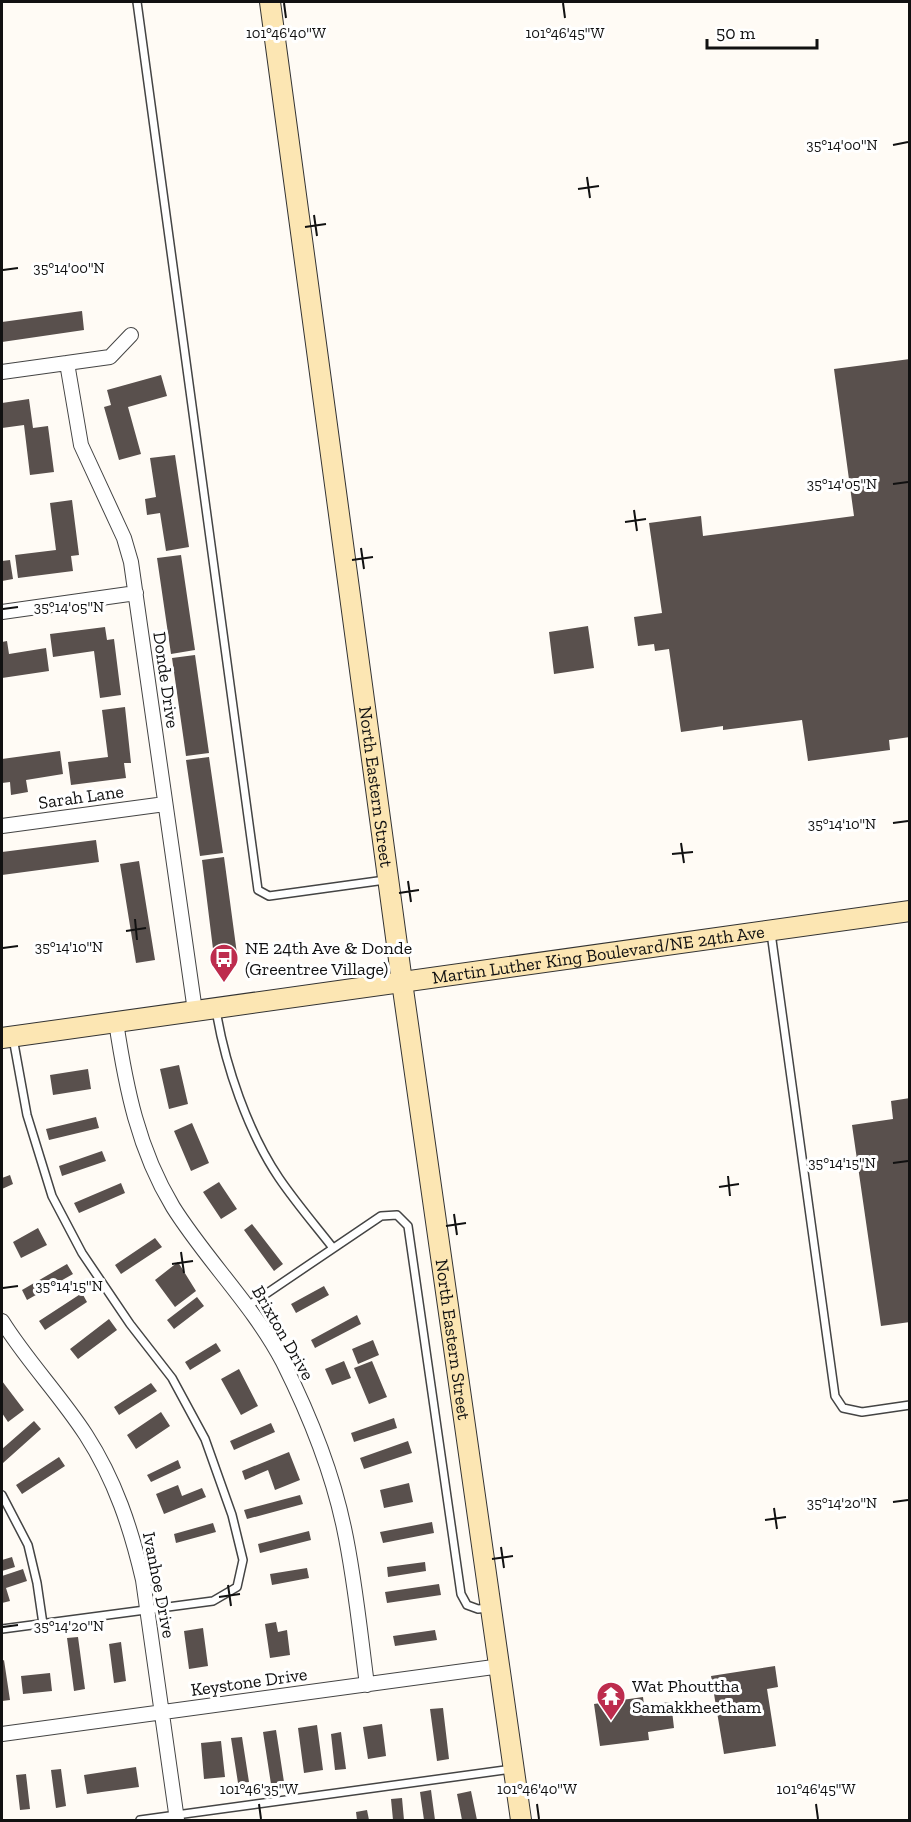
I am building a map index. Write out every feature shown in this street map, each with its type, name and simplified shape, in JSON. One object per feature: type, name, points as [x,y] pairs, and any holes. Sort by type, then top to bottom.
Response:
[{"type":"main road","name":"North Eastern Street","points":[[270,2],[402,982],[501,1666],[521,1821]]},
{"type":"main road","name":"Martin Luther King Boulevard/NE 24th Ave","points":[[7,1037],[909,911]]},
{"type":"street","points":[[2,372],[110,357],[131,335]]},
{"type":"street","name":"Donde Drive","points":[[67,363],[81,446],[124,538],[136,593],[195,1011]]},
{"type":"street","points":[[2,612],[136,593]]},
{"type":"street","name":"Sarah Lane","points":[[2,826],[165,804]]},
{"type":"street","name":"Brixton Drive","points":[[116,1022],[133,1116],[159,1182],[186,1224],[249,1306],[282,1361],[298,1394],[334,1490],[350,1562],[367,1684]]},
{"type":"street","name":"Ivanhoe Drive","points":[[2,1321],[81,1428],[104,1466],[120,1500],[134,1542],[147,1611],[177,1818]]},
{"type":"street","name":"Keystone Drive","points":[[2,1734],[501,1666]]},
{"type":"lane","points":[[137,2],[258,890],[269,896],[388,880]]},
{"type":"lane","points":[[771,931],[835,1396],[843,1408],[862,1412],[909,1405]]},
{"type":"lane","points":[[216,1008],[227,1063],[243,1107],[278,1177],[333,1248]]},
{"type":"lane","points":[[2,1629],[147,1611],[213,1600],[237,1587],[243,1560],[232,1515],[199,1429],[172,1378],[129,1324],[82,1253],[52,1196],[27,1115],[7,1037]]},
{"type":"lane","points":[[249,1306],[381,1216],[397,1215],[408,1226],[460,1594],[466,1605],[478,1609],[492,1607]]},
{"type":"lane","points":[[2,1495],[27,1545],[37,1583],[43,1624]]},
{"type":"lane","points":[[140,1821],[177,1818],[514,1768]]},
{"type":"building","points":[[82,311],[84,330],[2,342],[2,322]]},
{"type":"building","points":[[910,359],[910,737],[889,740],[890,750],[808,761],[802,720],[723,730],[723,726],[681,732],[669,649],[655,651],[654,644],[638,646],[634,617],[662,613],[649,523],[701,516],[703,536],[854,516],[834,369]]},
{"type":"building","points":[[161,375],[167,396],[128,407],[141,454],[119,460],[104,407],[111,405],[107,390]]},
{"type":"building","points":[[29,399],[33,428],[48,426],[54,472],[30,475],[24,425],[2,428],[2,403]]},
{"type":"building","points":[[175,455],[189,547],[166,551],[160,513],[147,515],[145,499],[156,497],[150,458]]},
{"type":"building","points":[[72,500],[79,555],[71,556],[73,571],[18,578],[15,555],[56,550],[50,503]]},
{"type":"building","points":[[181,555],[195,650],[171,654],[157,558]]},
{"type":"building","points":[[10,560],[13,579],[2,581],[2,561]]},
{"type":"building","points":[[588,626],[594,668],[554,674],[549,632]]},
{"type":"building","points":[[105,627],[107,640],[114,639],[121,695],[100,698],[94,651],[53,657],[50,634]]},
{"type":"building","points":[[7,641],[9,654],[46,648],[49,671],[2,678],[2,642]]},
{"type":"building","points":[[195,655],[209,753],[186,756],[172,658]]},
{"type":"building","points":[[125,707],[131,763],[124,763],[126,778],[71,785],[68,762],[108,757],[102,710]]},
{"type":"building","points":[[60,751],[63,774],[26,780],[28,792],[11,795],[10,782],[2,783],[2,759]]},
{"type":"building","points":[[209,757],[223,853],[200,856],[186,760]]},
{"type":"building","points":[[96,840],[99,862],[2,875],[2,852]]},
{"type":"building","points":[[224,857],[237,954],[214,957],[202,860]]},
{"type":"building","points":[[139,861],[155,960],[136,963],[120,864]]},
{"type":"building","points":[[179,1065],[188,1104],[169,1109],[160,1069]]},
{"type":"building","points":[[88,1069],[91,1089],[53,1095],[50,1075]]},
{"type":"building","points":[[910,1098],[910,1322],[881,1326],[852,1125],[893,1119],[891,1101]]},
{"type":"building","points":[[96,1117],[99,1128],[49,1140],[46,1129]]},
{"type":"building","points":[[192,1123],[209,1163],[191,1171],[174,1131]]},
{"type":"building","points":[[102,1151],[106,1161],[62,1176],[59,1166]]},
{"type":"building","points":[[10,1175],[13,1184],[2,1189],[2,1178]]},
{"type":"building","points":[[219,1182],[237,1209],[221,1219],[203,1192]]},
{"type":"building","points":[[121,1183],[125,1193],[79,1213],[74,1203]]},
{"type":"building","points":[[252,1224],[283,1264],[274,1271],[244,1230]]},
{"type":"building","points":[[38,1228],[47,1245],[21,1258],[13,1242]]},
{"type":"building","points":[[155,1238],[162,1247],[121,1274],[115,1265]]},
{"type":"building","points":[[178,1262],[196,1291],[175,1307],[155,1280]]},
{"type":"building","points":[[67,1264],[73,1274],[27,1300],[22,1290]]},
{"type":"building","points":[[324,1286],[329,1295],[296,1313],[291,1304]]},
{"type":"building","points":[[82,1293],[87,1302],[45,1330],[39,1321]]},
{"type":"building","points":[[197,1297],[204,1306],[174,1329],[167,1320]]},
{"type":"building","points":[[357,1315],[361,1324],[315,1348],[311,1340]]},
{"type":"building","points":[[109,1319],[117,1330],[78,1359],[70,1349]]},
{"type":"building","points":[[373,1340],[379,1355],[358,1364],[352,1349]]},
{"type":"building","points":[[216,1343],[221,1351],[190,1370],[185,1362]]},
{"type":"building","points":[[344,1361],[351,1378],[332,1385],[325,1369]]},
{"type":"building","points":[[372,1361],[387,1397],[369,1404],[354,1368]]},
{"type":"building","points":[[239,1369],[258,1406],[241,1415],[221,1379]]},
{"type":"building","points":[[2,1381],[24,1410],[8,1422],[2,1413]]},
{"type":"building","points":[[151,1383],[157,1391],[119,1415],[114,1407]]},
{"type":"building","points":[[161,1412],[170,1426],[136,1449],[127,1435]]},
{"type":"building","points":[[394,1418],[397,1428],[354,1442],[351,1433]]},
{"type":"building","points":[[34,1421],[41,1429],[3,1463],[2,1449]]},
{"type":"building","points":[[271,1423],[275,1432],[234,1450],[230,1441]]},
{"type":"building","points":[[408,1441],[412,1453],[364,1469],[360,1458]]},
{"type":"building","points":[[289,1452],[300,1480],[275,1490],[268,1470],[245,1480],[242,1471]]},
{"type":"building","points":[[59,1457],[65,1466],[22,1494],[16,1485]]},
{"type":"building","points":[[178,1460],[181,1468],[151,1482],[147,1475]]},
{"type":"building","points":[[409,1483],[413,1502],[384,1508],[380,1490]]},
{"type":"building","points":[[178,1485],[182,1496],[202,1488],[206,1497],[164,1514],[156,1494]]},
{"type":"building","points":[[300,1495],[303,1504],[247,1519],[244,1510]]},
{"type":"building","points":[[432,1522],[434,1533],[383,1543],[380,1532]]},
{"type":"building","points":[[213,1523],[216,1532],[176,1543],[174,1534]]},
{"type":"building","points":[[309,1531],[311,1540],[260,1553],[258,1544]]},
{"type":"building","points":[[12,1557],[15,1567],[2,1571],[2,1560]]},
{"type":"building","points":[[425,1562],[426,1571],[388,1577],[387,1567]]},
{"type":"building","points":[[307,1568],[309,1578],[272,1585],[270,1574]]},
{"type":"building","points":[[23,1569],[27,1581],[6,1588],[10,1601],[2,1603],[2,1576]]},
{"type":"building","points":[[439,1584],[441,1595],[387,1603],[385,1592]]},
{"type":"building","points":[[276,1622],[278,1632],[287,1630],[290,1655],[270,1658],[265,1624]]},
{"type":"building","points":[[203,1628],[208,1666],[189,1669],[184,1631]]},
{"type":"building","points":[[435,1630],[437,1640],[395,1646],[393,1636]]},
{"type":"building","points":[[78,1637],[85,1689],[74,1691],[67,1638]]},
{"type":"building","points":[[121,1642],[126,1681],[114,1683],[109,1644]]},
{"type":"building","points":[[4,1660],[10,1700],[2,1701],[2,1661]]},
{"type":"building","points":[[775,1666],[778,1687],[767,1689],[776,1746],[724,1754],[711,1676]]},
{"type":"building","points":[[50,1673],[52,1691],[23,1694],[21,1676]]},
{"type":"building","points":[[643,1697],[644,1705],[671,1702],[674,1728],[648,1732],[649,1740],[600,1746],[594,1704]]},
{"type":"building","points":[[443,1708],[449,1759],[437,1761],[430,1709]]},
{"type":"building","points":[[382,1724],[386,1756],[368,1759],[363,1727]]},
{"type":"building","points":[[317,1725],[323,1770],[304,1773],[298,1728]]},
{"type":"building","points":[[276,1730],[284,1782],[271,1784],[263,1732]]},
{"type":"building","points":[[341,1732],[346,1769],[335,1770],[331,1734]]},
{"type":"building","points":[[242,1737],[249,1782],[238,1783],[231,1738]]},
{"type":"building","points":[[221,1741],[225,1777],[204,1779],[201,1743]]},
{"type":"building","points":[[136,1767],[139,1787],[87,1794],[84,1775]]},
{"type":"building","points":[[61,1769],[66,1806],[56,1808],[51,1770]]},
{"type":"building","points":[[26,1774],[30,1809],[20,1810],[16,1775]]},
{"type":"building","points":[[431,1790],[435,1820],[424,1820],[420,1792]]},
{"type":"building","points":[[471,1791],[477,1820],[462,1820],[457,1794]]},
{"type":"building","points":[[402,1798],[404,1820],[393,1820],[391,1799]]},
{"type":"building","points":[[367,1810],[369,1820],[357,1820],[356,1812]]},
{"type":"place","name":"NE 24th Ave & Donde (Greentree Village)","points":[[224,984]]},
{"type":"place","name":"Wat Phouttha Samakkheetham","points":[[611,1722]]}]
